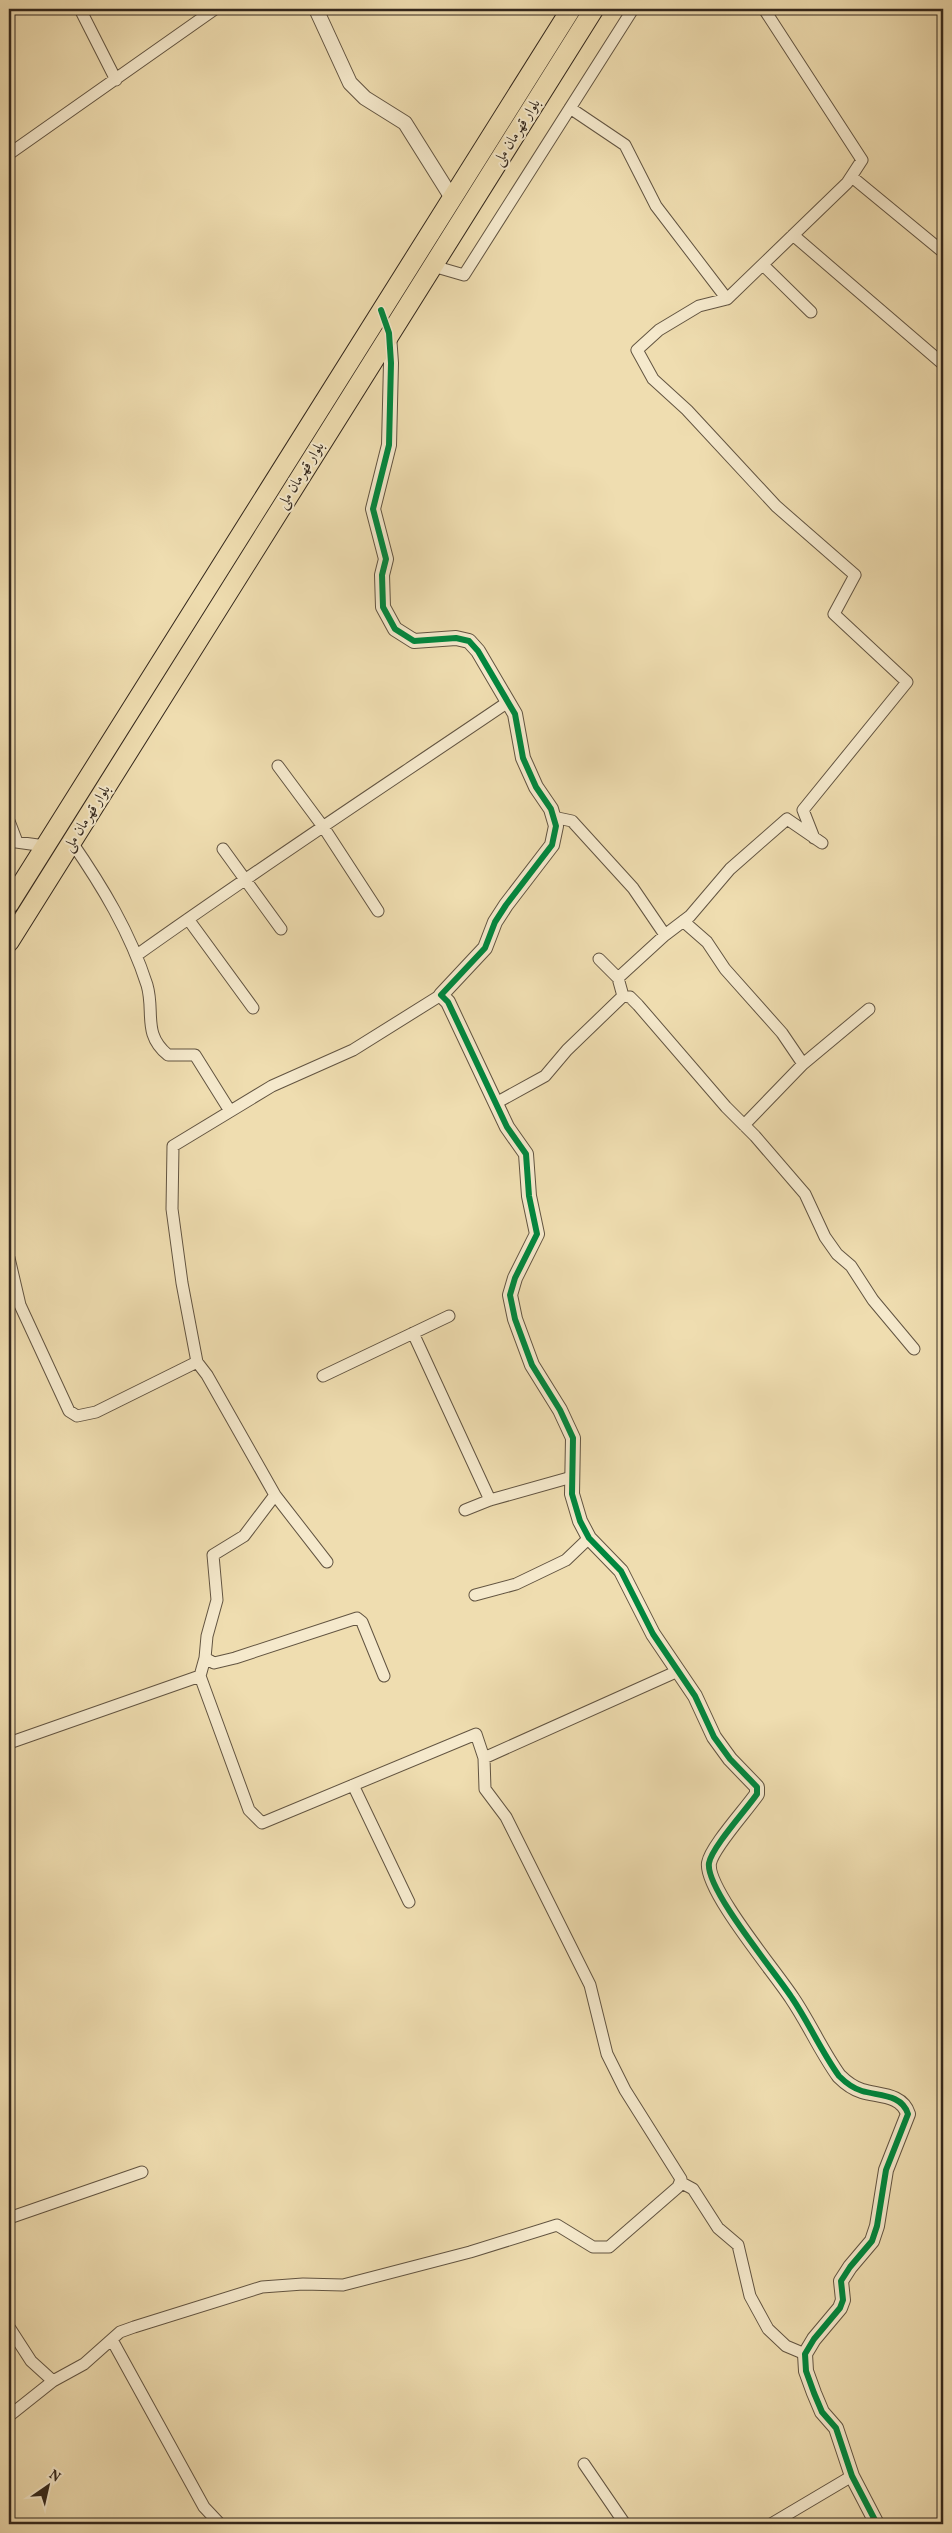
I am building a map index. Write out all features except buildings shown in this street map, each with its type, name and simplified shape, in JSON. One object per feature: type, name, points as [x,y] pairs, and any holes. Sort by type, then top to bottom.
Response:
[{"type":"highway","name":"بلوار قهرمان ملی","points":[[9,904],[571,9]]},
{"type":"highway","name":"بلوار قهرمان ملی","points":[[9,942],[388,333],[433,266],[594,9]]},
{"type":"street","points":[[80,9],[116,80]]},
{"type":"street","points":[[9,154],[214,9]]},
{"type":"street","points":[[316,9],[350,83],[365,98],[405,123],[452,198]]},
{"type":"street","points":[[433,266],[464,275],[633,9]]},
{"type":"street","points":[[618,978],[683,921],[730,869],[787,819],[818,840],[803,810],[907,682],[834,614],[854,575],[776,506],[687,410],[653,379],[637,350],[659,330],[699,306],[727,299],[847,183],[862,160],[764,9]]},
{"type":"street","points":[[570,108],[625,145],[656,206],[727,299]]},
{"type":"street","points":[[852,176],[943,252]]},
{"type":"street","points":[[793,235],[943,364]]},
{"type":"street","points":[[762,264],[811,312]]},
{"type":"street","points":[[327,1562],[275,1495],[207,1375],[197,1362],[182,1283],[172,1209],[173,1146],[272,1086],[353,1050],[441,995],[485,948],[495,922],[506,905],[552,845],[556,826],[523,758],[515,714],[478,651],[469,641],[456,638],[414,641],[395,629],[383,607],[382,576],[386,559],[373,509],[388,445],[391,363],[388,333],[381,310]]},
{"type":"street","points":[[137,955],[244,879],[324,828],[508,702]]},
{"type":"street","points":[[278,766],[324,828],[378,911]]},
{"type":"street","points":[[553,817],[572,821],[633,888],[665,936]]},
{"type":"street","points":[[9,821],[13,842],[45,846]]},
{"type":"street","points":[[72,841],[101,886],[137,955],[149,992],[152,1036],[168,1055],[195,1055],[230,1111]]},
{"type":"street","points":[[223,849],[281,929]]},
{"type":"street","points":[[188,919],[254,1008]]},
{"type":"street","points":[[683,921],[707,942],[724,969],[782,1034],[803,1064]]},
{"type":"street","points":[[599,959],[618,978],[624,996]]},
{"type":"street","points":[[441,995],[448,1002],[507,1127],[526,1154],[528,1196],[537,1234],[515,1278],[510,1295],[515,1319],[532,1365],[560,1410],[573,1438],[572,1494],[580,1521],[589,1538],[621,1571],[653,1634],[695,1696],[714,1737],[730,1759],[756,1787],[757,1794],[714,1851],[709,1863],[710,1876],[722,1899],[793,1999],[839,2076],[849,2086],[861,2091],[897,2099],[906,2107],[908,2114],[886,2170],[877,2226],[872,2241],[850,2266],[841,2281],[843,2300],[840,2308],[814,2339],[805,2354],[806,2371],[822,2412],[836,2428],[852,2476],[877,2524]]},
{"type":"street","points":[[496,1103],[545,1076],[567,1050],[624,996]]},
{"type":"street","points":[[624,996],[630,997],[638,1005],[726,1108],[744,1125],[805,1194],[829,1242],[859,1276],[873,1300],[914,1348]]},
{"type":"street","points":[[744,1125],[803,1064],[869,1009]]},
{"type":"street","points":[[9,1258],[20,1305],[69,1411],[77,1416],[96,1412],[197,1362]]},
{"type":"street","points":[[323,1376],[449,1316]]},
{"type":"street","points":[[414,1333],[490,1500]]},
{"type":"street","points":[[465,1510],[490,1500],[572,1477]]},
{"type":"street","points":[[9,2416],[53,2382],[84,2364],[120,2332],[134,2327],[262,2287],[303,2284],[343,2285],[470,2252],[557,2225],[593,2247],[608,2247],[678,2187],[681,2179],[625,2090],[607,2054],[590,1985],[506,1817],[485,1789],[484,1758],[476,1734],[262,1823],[249,1810],[200,1676],[205,1658],[207,1636],[217,1600],[213,1556],[244,1536],[275,1495]]},
{"type":"street","points":[[474,1595],[516,1584],[566,1560],[589,1538]]},
{"type":"street","points":[[205,1658],[214,1662],[235,1658],[357,1618],[362,1622],[384,1676]]},
{"type":"street","points":[[484,1758],[678,1671]]},
{"type":"street","points":[[9,1743],[200,1676]]},
{"type":"street","points":[[353,1785],[409,1902]]},
{"type":"street","points":[[9,2218],[142,2172]]},
{"type":"street","points":[[680,2182],[693,2189],[718,2228],[738,2245],[750,2296],[768,2329],[786,2346],[805,2354]]},
{"type":"street","points":[[9,2326],[31,2361],[53,2382]]},
{"type":"street","points":[[112,2340],[204,2507],[220,2524]]},
{"type":"street","points":[[584,2464],[625,2524]]},
{"type":"street","points":[[771,2524],[852,2476]]},
{"type":"cycle path","points":[[381,310],[389,333],[391,363],[389,445],[373,509],[386,559],[382,575],[383,607],[395,629],[414,641],[456,638],[469,641],[478,651],[515,714],[523,758],[536,787],[551,809],[556,826],[552,845],[506,905],[495,922],[485,948],[441,995],[448,1002],[507,1127],[526,1154],[529,1196],[537,1234],[515,1278],[510,1295],[515,1319],[532,1365],[560,1410],[573,1438],[572,1494],[580,1521],[589,1538],[621,1571],[653,1634],[695,1696],[714,1737],[730,1759],[757,1787],[757,1794],[711,1856],[709,1863],[711,1875],[718,1892],[729,1911],[792,1998],[839,2076],[858,2090],[895,2099],[905,2107],[908,2114],[886,2170],[877,2226],[872,2241],[841,2281],[843,2300],[840,2308],[814,2339],[805,2354],[806,2371],[822,2412],[836,2428],[852,2476],[877,2524]]}]
